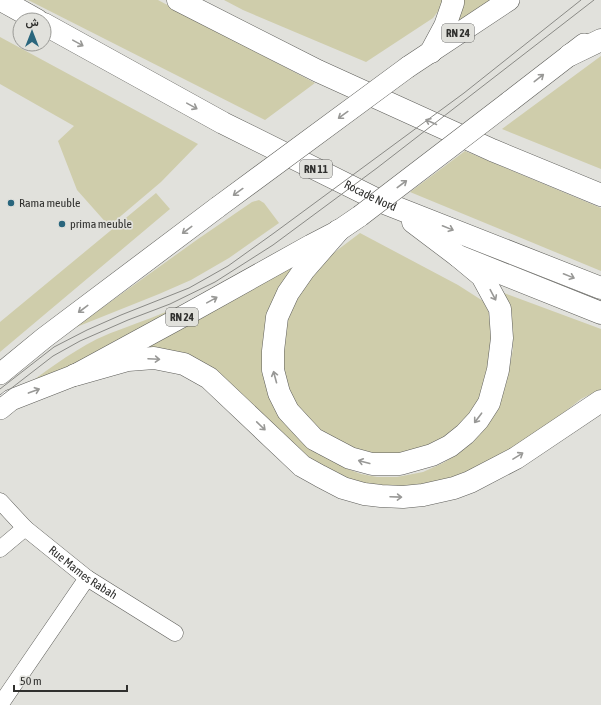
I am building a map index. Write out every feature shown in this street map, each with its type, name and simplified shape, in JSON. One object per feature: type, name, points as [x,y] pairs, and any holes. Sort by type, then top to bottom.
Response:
[{"type":"highway","points":[[1,0],[23,12]]},
{"type":"highway","points":[[178,0],[318,71],[492,150],[601,195]]},
{"type":"highway","points":[[199,0],[318,71]]},
{"type":"highway","points":[[431,52],[445,26],[453,0]]},
{"type":"highway","name":"Rocade Nord","points":[[52,28],[223,123],[388,204],[601,288]]},
{"type":"highway","points":[[570,55],[601,40]]},
{"type":"highway","points":[[492,150],[567,170],[601,181]]},
{"type":"highway","points":[[338,231],[300,276],[288,293],[277,316],[273,351],[273,370],[279,393],[288,411],[314,439],[350,458],[372,464],[400,464],[432,455],[450,446],[465,434],[478,420],[489,403],[499,364],[502,338],[500,309],[482,276],[458,256],[388,204]]},
{"type":"highway","points":[[458,256],[601,313]]},
{"type":"highway","points":[[75,376],[128,360],[154,358],[184,364],[209,378],[302,466],[343,488],[364,494],[381,496],[403,497],[423,495],[454,488],[470,482],[516,458],[601,401]]},
{"type":"main road","name":"RN 24","points":[[0,374],[44,338],[218,207],[408,67],[509,0]]},
{"type":"main road","name":"RN 24","points":[[0,409],[11,400],[75,376],[338,231],[360,216],[601,31]]},
{"type":"street","name":"Rue Mames Rabah","points":[[0,501],[24,528],[86,578],[175,633]]},
{"type":"street","points":[[0,549],[24,528]]},
{"type":"street","points":[[0,705],[86,578]]},
{"type":"shaded area","points":[[28,0],[158,0],[315,83],[265,120]]},
{"type":"shaded area","points":[[224,0],[444,0],[433,18],[366,62],[243,10]]},
{"type":"shaded area","points":[[458,0],[496,0],[453,28]]},
{"type":"shaded area","points":[[0,37],[12,43],[12,52],[28,52],[198,144],[161,182],[109,226],[77,190],[58,141],[74,126],[0,84]]},
{"type":"shaded area","points":[[601,56],[601,169],[502,129]]},
{"type":"shaded area","points":[[465,151],[601,208],[601,271],[410,192]]},
{"type":"shaded area","points":[[156,193],[170,209],[0,352],[0,322]]},
{"type":"shaded area","points":[[259,200],[264,203],[279,223],[229,258],[191,280],[74,328],[198,239],[252,202]]},
{"type":"shaded area","points":[[360,233],[458,285],[483,301],[490,315],[493,341],[485,387],[473,409],[459,427],[441,442],[407,457],[358,455],[302,420],[281,374],[288,311],[323,261]]},
{"type":"shaded area","points":[[303,261],[265,350],[314,449],[345,468],[361,474],[377,477],[397,477],[423,472],[443,463],[473,442],[484,429],[500,402],[506,384],[513,349],[512,333],[501,292],[601,329],[601,389],[581,399],[534,436],[454,480],[392,490],[344,480],[292,446],[232,387],[131,351]]},
{"type":"shaded area","points":[[190,301],[131,338],[18,392],[66,357],[97,339]]},
{"type":"tram line","points":[[0,389],[54,347],[121,315],[189,288],[228,266],[464,93],[581,0]]},
{"type":"tram line","points":[[0,397],[53,356],[80,341],[170,304],[215,282],[273,245],[377,168],[594,0]]},
{"type":"place","name":"Rama meuble","points":[[11,203]]},
{"type":"place","name":"prima meuble","points":[[62,224]]}]
